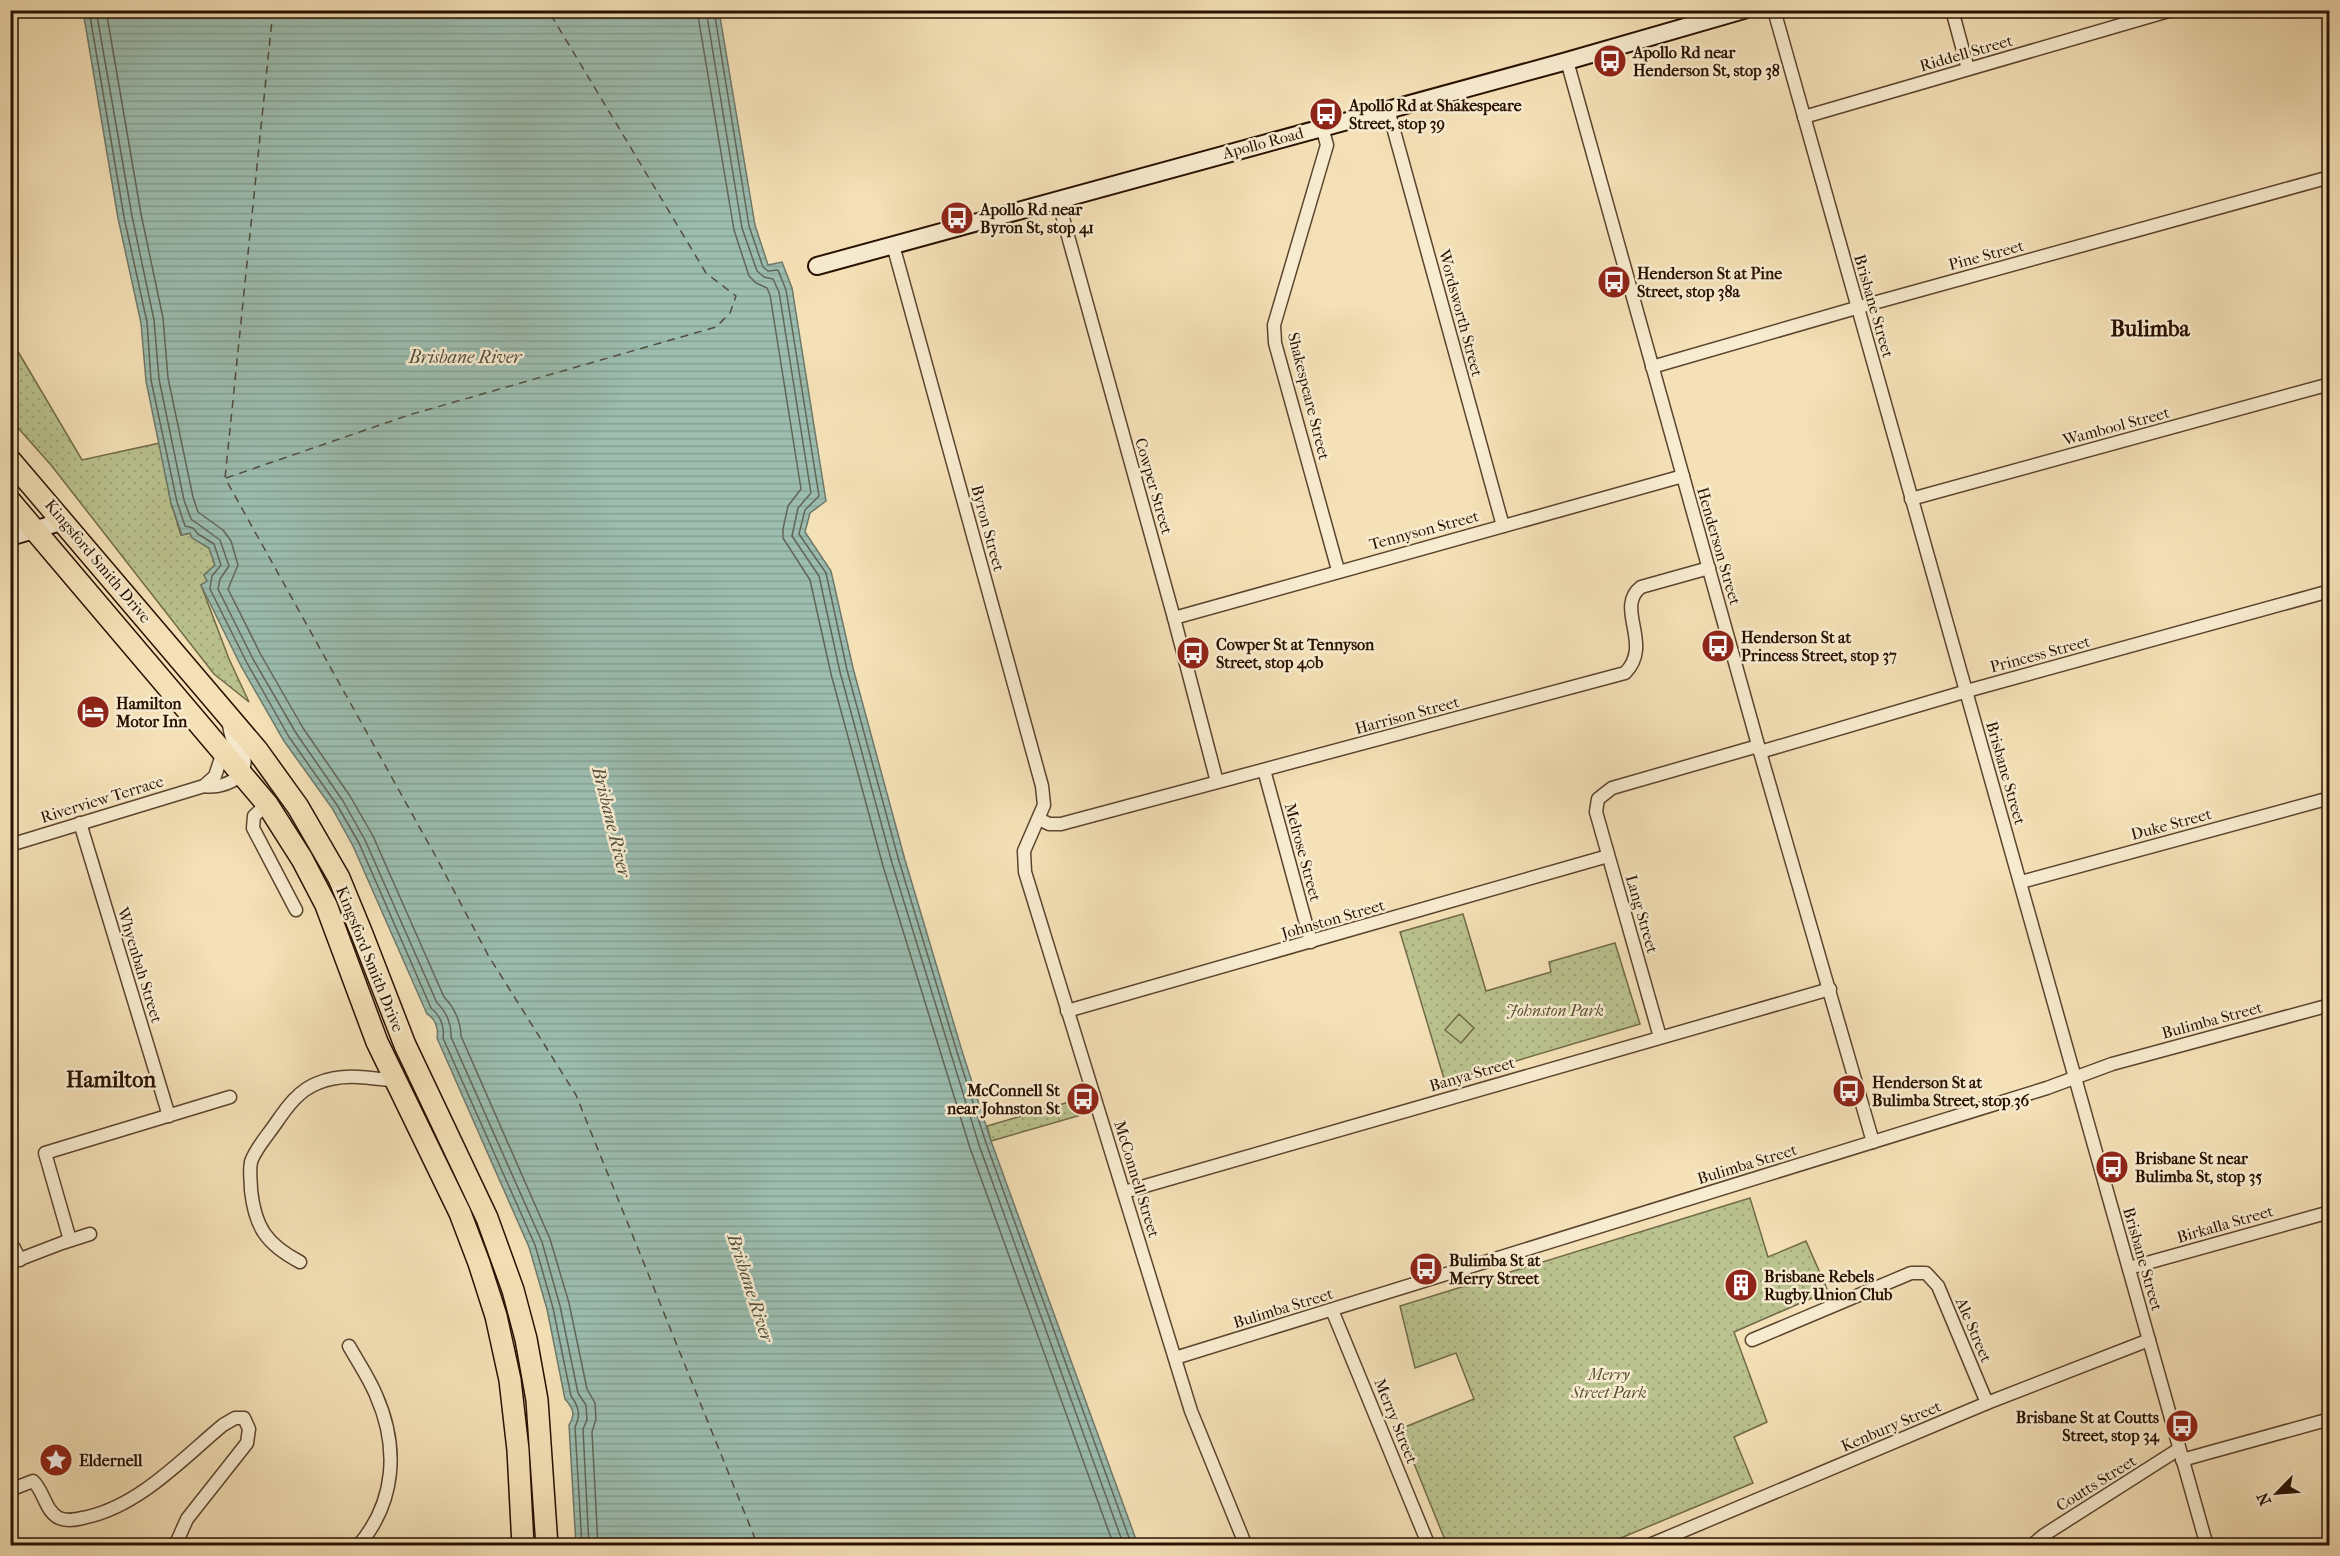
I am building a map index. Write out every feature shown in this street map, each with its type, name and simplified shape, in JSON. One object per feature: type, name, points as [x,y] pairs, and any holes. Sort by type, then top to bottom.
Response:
[{"type":"highway","name":"Kingsford Smith Drive","points":[[10,460],[227,714],[280,781],[313,831],[339,878],[405,1045],[471,1181],[503,1258],[526,1339],[537,1400],[546,1545]]},
{"type":"highway","name":"Kingsford Smith Drive","points":[[10,501],[267,804],[302,859],[326,905],[383,1055],[460,1213],[496,1316],[510,1380],[515,1416],[523,1545]]},
{"type":"street","name":"Apollo Road","points":[[817,266],[1567,61],[1744,10]]},
{"type":"street","name":"Brisbane Street","points":[[1774,10],[2207,1545]]},
{"type":"street","points":[[1952,10],[1968,69]]},
{"type":"street","name":"Riddell Street","points":[[1804,117],[2172,10]]},
{"type":"street","name":"Henderson Street","points":[[1567,61],[1759,749],[1873,1142]]},
{"type":"street","name":"Wordsworth Street","points":[[1388,109],[1503,526]]},
{"type":"street","name":"Shakespeare Street","points":[[1322,127],[1327,145],[1274,325],[1275,343],[1338,570]]},
{"type":"street","name":"Pine Street","points":[[1652,367],[2330,177]]},
{"type":"street","name":"Cowper Street","points":[[1058,200],[1217,782]]},
{"type":"street","name":"Byron Street","points":[[893,245],[1042,786],[1044,805],[1039,819]]},
{"type":"street","name":"Wambool Street","points":[[1911,499],[2330,384]]},
{"type":"street","name":"Tennyson Street","points":[[1174,618],[1338,570],[1683,476]]},
{"type":"street","points":[[10,537],[64,521]]},
{"type":"street","name":"Harrison Street","points":[[1039,819],[1049,824],[1061,824],[1625,673],[1634,664],[1636,655],[1630,604],[1636,590],[1709,568]]},
{"type":"street","name":"Princess Street","points":[[1598,799],[1612,788],[2330,591]]},
{"type":"street","points":[[227,714],[232,739],[243,755],[244,765],[241,772]]},
{"type":"street","points":[[204,786],[215,776],[224,752]]},
{"type":"street","name":"Melrose Street","points":[[1264,770],[1311,942]]},
{"type":"street","name":"Riverview Terrace","points":[[10,844],[204,786],[220,787],[233,780],[241,772]]},
{"type":"street","name":"Duke Street","points":[[2021,882],[2330,798]]},
{"type":"street","name":"Lang Street","points":[[1598,799],[1596,812],[1660,1037]]},
{"type":"street","points":[[267,804],[254,816],[253,828],[296,910]]},
{"type":"street","name":"McConnell Street","points":[[1039,819],[1024,851],[1023,862],[1067,1011],[1203,1444],[1246,1545]]},
{"type":"street","name":"Whyenbah Street","points":[[80,823],[169,1116]]},
{"type":"street","name":"Johnston Street","points":[[1067,1011],[1608,856]]},
{"type":"street","name":"Banya Street","points":[[1124,1192],[1830,989]]},
{"type":"street","name":"Bulimba Street","points":[[1175,1358],[1873,1142],[2075,1078],[2112,1064],[2330,1005]]},
{"type":"street","points":[[366,1076],[383,1055]]},
{"type":"street","points":[[300,1262],[272,1243],[259,1227],[252,1196],[250,1170],[252,1160],[285,1110],[304,1091],[325,1080],[366,1076],[396,1081]]},
{"type":"street","points":[[70,1240],[45,1153],[230,1097]]},
{"type":"street","name":"Birkalla Street","points":[[2129,1268],[2330,1212]]},
{"type":"street","points":[[10,1248],[14,1248],[15,1262],[90,1234]]},
{"type":"street","name":"Ale Street","points":[[1752,1340],[1911,1273],[1926,1273],[1938,1286],[1987,1403]]},
{"type":"street","name":"Merry Street","points":[[1332,1310],[1429,1545]]},
{"type":"street","name":"Kenbury Street","points":[[1647,1545],[1987,1403],[2149,1340]]},
{"type":"street","points":[[350,1346],[377,1396],[391,1458],[390,1482],[385,1503],[376,1522],[358,1545]]},
{"type":"street","points":[[10,1490],[33,1481],[39,1487],[50,1510],[58,1517],[73,1520],[96,1515],[134,1498],[227,1422],[237,1417],[245,1419],[249,1432],[247,1443],[187,1519],[175,1545]]},
{"type":"street","name":"Coutts Street","points":[[2031,1545],[2044,1534],[2181,1455],[2330,1419]]},
{"type":"green space","points":[[10,338],[82,460],[160,443],[171,503],[181,535],[190,533],[193,538],[209,548],[215,565],[204,575],[207,581],[201,585],[229,659],[249,702],[214,674],[51,465],[11,420]]},
{"type":"green space","name":"Johnston Park","points":[[1463,914],[1486,991],[1551,972],[1549,962],[1615,943],[1640,1024],[1445,1082],[1400,932]]},
{"type":"green space","points":[[1459,1014],[1474,1028],[1461,1043],[1445,1030]]},
{"type":"green space","points":[[1076,1100],[1081,1115],[991,1141],[987,1126]]},
{"type":"green space","name":"Merry Street Park","points":[[1750,1198],[1768,1257],[1806,1241],[1828,1291],[1734,1332],[1767,1422],[1734,1437],[1753,1483],[1604,1545],[1447,1545],[1400,1429],[1474,1399],[1456,1353],[1415,1368],[1400,1306]]},
{"type":"water","name":"Brisbane River","points":[[83,11],[719,11],[755,225],[768,265],[782,262],[792,288],[826,501],[810,513],[805,532],[831,571],[853,668],[905,860],[991,1141],[1138,1545],[576,1545],[569,1425],[573,1411],[565,1399],[547,1309],[529,1247],[437,1038],[436,1024],[427,1014],[353,846],[332,808],[284,741],[241,666],[201,585],[207,581],[204,575],[215,565],[209,548],[192,538],[190,533],[182,535],[171,503],[146,381],[141,323],[118,218]]},
{"type":"ferry route","points":[[273,10],[225,478],[435,855],[488,955],[576,1095],[758,1546]]},
{"type":"ferry route","points":[[226,478],[409,415],[716,327],[730,313],[736,296],[706,273],[548,10]]},
{"type":"place","name":"Apollo Rd near Henderson St, stop 38","points":[[1610,61]]},
{"type":"place","name":"Apollo Rd at Shakespeare Street, stop 39","points":[[1326,114]]},
{"type":"place","name":"Apollo Rd near Byron St, stop 41","points":[[957,218]]},
{"type":"place","name":"Henderson St at Pine Street, stop 38a","points":[[1614,282]]},
{"type":"place","name":"Henderson St at Princess Street, stop 37","points":[[1718,646]]},
{"type":"place","name":"Cowper St at Tennyson Street, stop 40b","points":[[1193,653]]},
{"type":"place","name":"Hamilton Motor Inn","points":[[93,712]]},
{"type":"place","name":"Henderson St at Bulimba Street, stop 36","points":[[1849,1091]]},
{"type":"place","name":"McConnell St near Johnston St","points":[[1083,1099]]},
{"type":"place","name":"Brisbane St near Bulimba St, stop 35","points":[[2112,1167]]},
{"type":"place","name":"Bulimba St at Merry Street","points":[[1426,1269]]},
{"type":"place","name":"Brisbane Rebels Rugby Union Club","points":[[1741,1285]]},
{"type":"place","name":"Brisbane St at Coutts Street, stop 34","points":[[2182,1426]]},
{"type":"place","name":"Eldernell","points":[[56,1460]]},
{"type":"district","name":"Bulimba","points":[[2150,329]]},
{"type":"district","name":"Hamilton","points":[[111,1080]]}]
